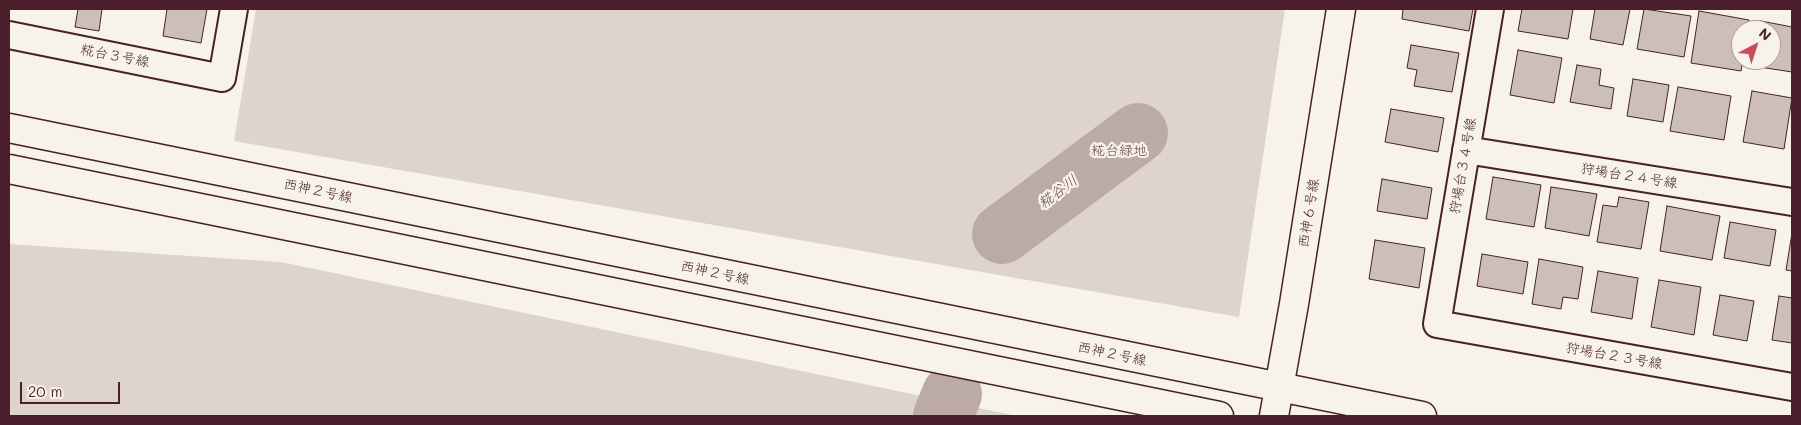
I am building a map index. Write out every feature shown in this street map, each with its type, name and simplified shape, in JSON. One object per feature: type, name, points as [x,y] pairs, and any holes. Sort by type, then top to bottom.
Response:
[{"type":"street","name":"糀台３号線","points":[[9,35],[222,78],[234,9]]},
{"type":"street","name":"西神６号線","points":[[1274,416],[1342,9]]},
{"type":"street","name":"狩場台３４号線","points":[[1437,324],[1490,9]]},
{"type":"street","name":"西神２号線","points":[[9,128],[1422,416]]},
{"type":"street","name":"狩場台２４号線","points":[[1466,150],[1792,202]]},
{"type":"street","points":[[9,168],[1218,416]]},
{"type":"street","name":"狩場台２３号線","points":[[1437,324],[1792,387]]},
{"type":"green space","name":"糀台緑地","points":[[256,9],[1285,9],[1239,317],[234,141]]},
{"type":"green space","points":[[9,244],[281,262],[1017,416],[9,416]]},
{"type":"building","points":[[78,9],[102,9],[99,31],[75,27]]},
{"type":"building","points":[[167,9],[207,9],[201,43],[163,36]]},
{"type":"building","points":[[1403,9],[1473,9],[1469,31],[1402,19]]},
{"type":"building","points":[[1522,9],[1573,9],[1568,39],[1518,31]]},
{"type":"building","points":[[1595,9],[1630,9],[1623,45],[1590,39]]},
{"type":"building","points":[[1644,9],[1691,16],[1684,57],[1637,49]]},
{"type":"building","points":[[1699,11],[1749,20],[1731,20],[1731,69],[1691,63]]},
{"type":"building","points":[[1781,25],[1792,27],[1792,72],[1779,70],[1781,70]]},
{"type":"building","points":[[1411,45],[1459,53],[1452,92],[1414,86],[1417,70],[1407,68]]},
{"type":"building","points":[[1518,50],[1562,58],[1554,103],[1510,95]]},
{"type":"building","points":[[1577,65],[1601,69],[1599,85],[1614,88],[1611,109],[1570,102]]},
{"type":"building","points":[[1633,79],[1669,85],[1663,122],[1627,116]]},
{"type":"building","points":[[1678,87],[1731,96],[1724,140],[1670,131]]},
{"type":"building","points":[[1752,91],[1792,98],[1784,149],[1743,142]]},
{"type":"building","points":[[1391,109],[1444,118],[1438,152],[1385,142]]},
{"type":"building","points":[[1493,177],[1541,185],[1534,227],[1486,219]]},
{"type":"building","points":[[1382,179],[1432,188],[1427,219],[1377,211]]},
{"type":"building","points":[[1551,187],[1597,194],[1589,236],[1545,228]]},
{"type":"building","points":[[1619,197],[1649,202],[1641,249],[1597,242],[1603,205],[1617,207]]},
{"type":"building","points":[[1667,206],[1720,216],[1712,260],[1660,251]]},
{"type":"building","points":[[1730,222],[1776,230],[1770,266],[1724,258]]},
{"type":"building","points":[[1792,233],[1792,271],[1786,270]]},
{"type":"building","points":[[1375,240],[1425,248],[1419,288],[1369,279]]},
{"type":"building","points":[[1482,254],[1528,262],[1523,294],[1477,286]]},
{"type":"building","points":[[1539,259],[1583,267],[1578,299],[1563,297],[1561,309],[1532,304]]},
{"type":"building","points":[[1598,271],[1638,278],[1632,319],[1591,312]]},
{"type":"building","points":[[1659,280],[1701,287],[1694,335],[1651,327]]},
{"type":"building","points":[[1720,295],[1754,301],[1747,341],[1713,335]]},
{"type":"building","points":[[1779,296],[1792,298],[1792,343],[1772,340]]},
{"type":"waterway","name":"糀谷川","points":[[1002,234],[1138,133]]},
{"type":"waterway","name":"糀谷川","points":[[943,416],[952,394]]}]
